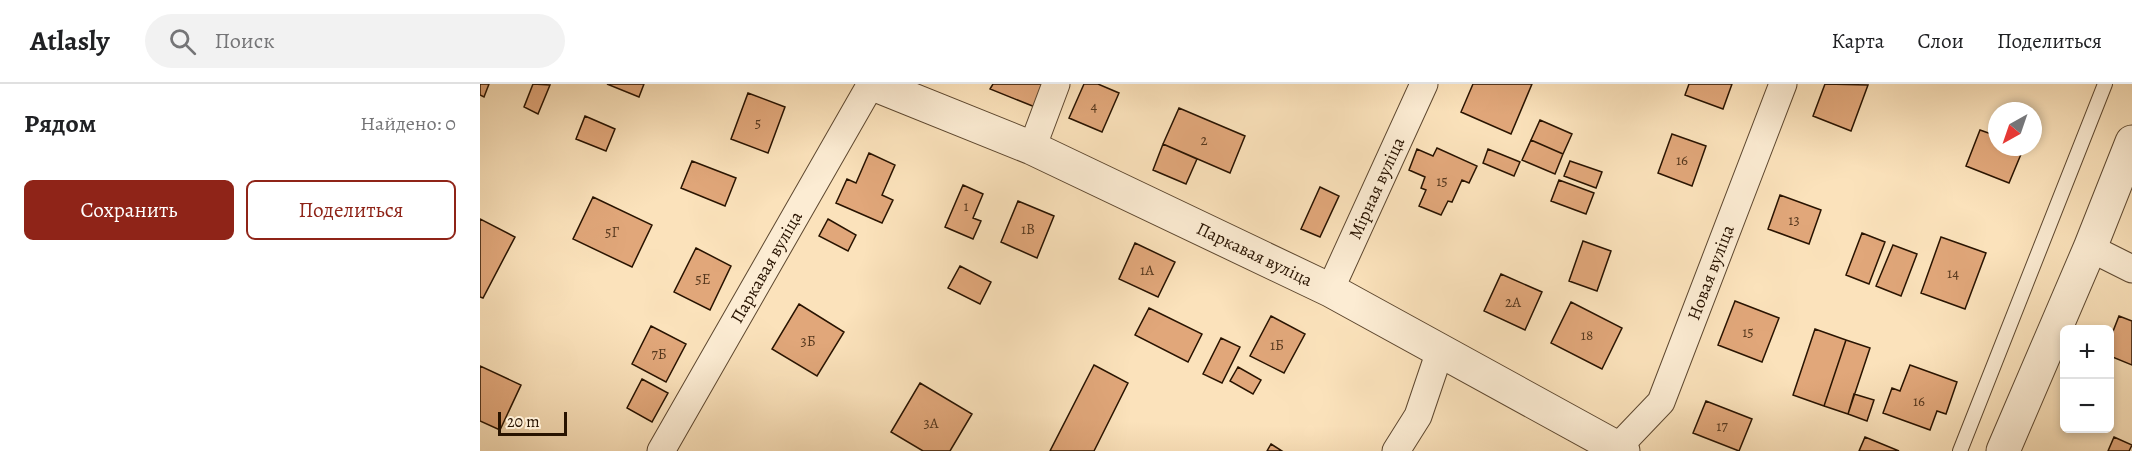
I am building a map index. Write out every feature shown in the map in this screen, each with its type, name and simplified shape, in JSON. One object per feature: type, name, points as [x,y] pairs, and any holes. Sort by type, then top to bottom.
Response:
[{"type":"street","name":"Паркавая вуліца","points":[[661,451],[872,84],[1032,148],[1330,290],[1621,449]]},
{"type":"street","points":[[1032,148],[1056,84]]},
{"type":"street","name":"Мірная вуліца","points":[[1330,290],[1424,84]]},
{"type":"street","name":"Новая вуліца","points":[[1621,449],[1661,402],[1783,84]]},
{"type":"street","points":[[2003,451],[2090,248],[2132,142]]},
{"type":"street","points":[[2090,248],[2132,269]]},
{"type":"street","points":[[1396,451],[1418,416],[1440,351]]},
{"type":"lane","points":[[1960,451],[2105,84]]},
{"type":"building","points":[[480,84],[489,84],[484,97],[480,95]]},
{"type":"building","points":[[533,84],[550,85],[538,114],[524,107]]},
{"type":"building","points":[[607,84],[644,84],[639,97]]},
{"type":"building","points":[[993,84],[1045,84],[1035,107],[990,89]]},
{"type":"building","points":[[1084,84],[1098,84],[1119,93],[1102,132],[1069,118]]},
{"type":"building","points":[[1473,84],[1532,84],[1511,134],[1461,112]]},
{"type":"building","points":[[1689,84],[1732,84],[1723,109],[1685,95]]},
{"type":"building","points":[[1825,84],[1868,85],[1851,131],[1813,116]]},
{"type":"building","points":[[748,93],[785,107],[768,153],[731,139]]},
{"type":"building","points":[[1179,108],[1245,136],[1230,173],[1163,144]]},
{"type":"building","points":[[585,116],[615,129],[606,151],[576,139]]},
{"type":"building","points":[[1540,120],[1572,134],[1563,154],[1531,140]]},
{"type":"building","points":[[1980,130],[1988,133],[1988,156],[2020,156],[2009,183],[1966,166]]},
{"type":"building","points":[[1672,134],[1706,146],[1692,186],[1658,173]]},
{"type":"building","points":[[1531,140],[1563,154],[1555,174],[1522,160]]},
{"type":"building","points":[[1163,144],[1197,159],[1186,184],[1153,170]]},
{"type":"building","points":[[1437,148],[1477,166],[1469,183],[1462,180],[1452,202],[1448,201],[1441,215],[1419,206],[1426,190],[1421,188],[1425,177],[1409,170],[1417,149],[1433,156]]},
{"type":"building","points":[[1488,149],[1520,162],[1514,176],[1483,163]]},
{"type":"building","points":[[869,153],[895,165],[882,195],[893,200],[882,223],[836,203],[847,179],[856,183]]},
{"type":"building","points":[[692,161],[736,178],[725,206],[681,188]]},
{"type":"building","points":[[1570,161],[1602,172],[1596,188],[1564,176]]},
{"type":"building","points":[[1559,180],[1594,193],[1586,214],[1551,201]]},
{"type":"building","points":[[963,185],[983,194],[973,218],[981,221],[973,239],[945,227]]},
{"type":"building","points":[[1320,187],[1339,196],[1320,237],[1301,229]]},
{"type":"building","points":[[1780,195],[1821,210],[1809,244],[1768,229]]},
{"type":"building","points":[[593,197],[652,225],[632,267],[573,239]]},
{"type":"building","points":[[1018,201],[1054,216],[1037,258],[1001,242]]},
{"type":"building","points":[[480,219],[515,237],[483,298],[480,297]]},
{"type":"building","points":[[828,219],[856,235],[848,251],[819,236]]},
{"type":"building","points":[[1862,233],[1885,242],[1869,284],[1846,275]]},
{"type":"building","points":[[1941,237],[1986,253],[1965,309],[1921,293]]},
{"type":"building","points":[[1583,241],[1611,251],[1597,291],[1569,281]]},
{"type":"building","points":[[1135,243],[1175,262],[1158,297],[1119,279]]},
{"type":"building","points":[[1893,245],[1917,254],[1901,296],[1876,286]]},
{"type":"building","points":[[696,248],[731,266],[710,310],[674,292]]},
{"type":"building","points":[[960,266],[991,282],[980,304],[948,288]]},
{"type":"building","points":[[1501,274],[1542,292],[1525,330],[1484,311]]},
{"type":"building","points":[[1735,301],[1779,318],[1762,362],[1718,345]]},
{"type":"building","points":[[1571,302],[1622,328],[1602,369],[1551,343]]},
{"type":"building","points":[[799,304],[844,332],[817,376],[772,349]]},
{"type":"building","points":[[1149,308],[1202,334],[1188,362],[1135,335]]},
{"type":"building","points":[[1271,316],[1305,334],[1284,373],[1250,356]]},
{"type":"building","points":[[2119,316],[2132,321],[2132,365],[2114,358],[2114,329]]},
{"type":"building","points":[[651,326],[686,344],[666,382],[632,364]]},
{"type":"building","points":[[1815,329],[1846,340],[1824,406],[1793,395]]},
{"type":"building","points":[[1221,338],[1240,347],[1222,383],[1203,374]]},
{"type":"building","points":[[1846,340],[1870,348],[1848,414],[1824,406]]},
{"type":"building","points":[[1094,365],[1128,383],[1094,451],[1050,451]]},
{"type":"building","points":[[1910,365],[1957,382],[1946,414],[1937,411],[1930,430],[1883,413],[1892,388],[1900,391]]},
{"type":"building","points":[[480,366],[521,385],[500,430],[480,421]]},
{"type":"building","points":[[1238,367],[1261,380],[1253,394],[1230,381]]},
{"type":"building","points":[[642,379],[668,393],[652,422],[627,408]]},
{"type":"building","points":[[920,383],[972,414],[950,451],[923,451],[891,432]]},
{"type":"building","points":[[1854,394],[1874,400],[1867,421],[1848,414]]},
{"type":"building","points":[[1706,401],[1752,419],[1739,451],[1693,433]]},
{"type":"building","points":[[1865,437],[1899,451],[1859,451]]},
{"type":"building","points":[[2114,437],[2132,445],[2129,451],[2108,451]]},
{"type":"building","points":[[1271,444],[1282,451],[1267,451]]}]
